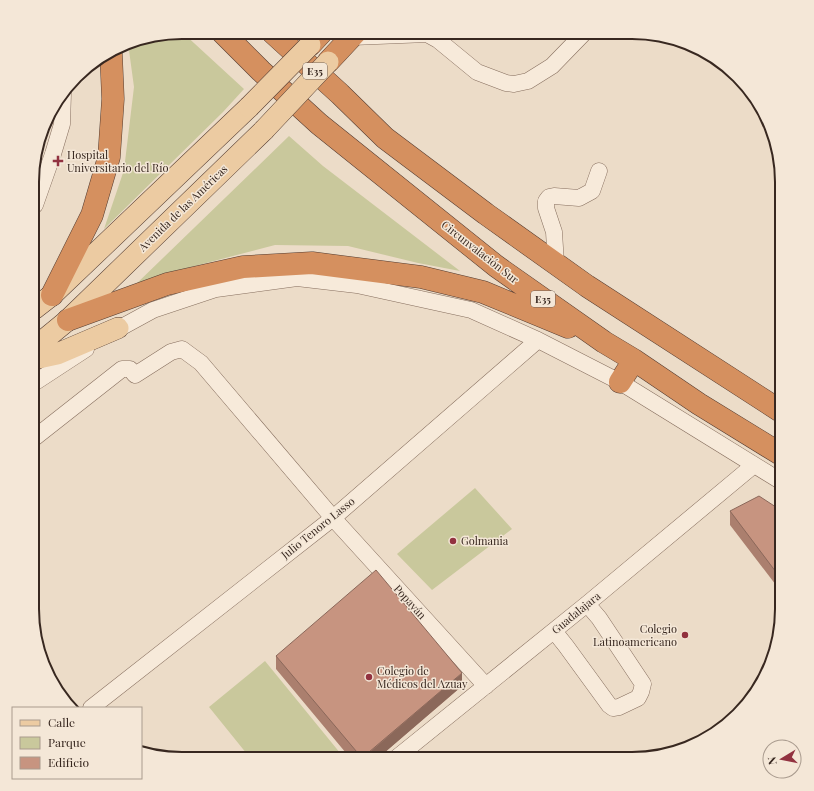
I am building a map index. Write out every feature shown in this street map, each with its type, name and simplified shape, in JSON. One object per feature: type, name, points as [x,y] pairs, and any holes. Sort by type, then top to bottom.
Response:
[{"type":"highway","name":"Circunvalación Sur","points":[[229,39],[261,71],[319,124],[496,266],[604,342],[634,360],[699,404],[775,451]]},
{"type":"highway","name":"E35","points":[[280,39],[340,94],[385,138],[486,214],[587,286],[775,407]]},
{"type":"highway","points":[[328,62],[350,39]]},
{"type":"highway","points":[[52,295],[92,215],[109,157],[113,99],[111,57]]},
{"type":"highway","points":[[68,320],[167,284],[243,267],[312,263],[422,276],[483,292],[604,342]]},
{"type":"highway","points":[[620,382],[634,360]]},
{"type":"main road","points":[[39,305],[52,295],[249,107],[316,39]]},
{"type":"main road","name":"Avenida de las Américas","points":[[39,344],[68,320],[264,130],[328,62]]},
{"type":"main road","points":[[39,358],[57,354],[118,328]]},
{"type":"street","points":[[436,39],[477,72],[506,83],[514,84],[528,81],[552,66],[578,39]]},
{"type":"street","points":[[39,192],[54,154],[62,124],[63,102]]},
{"type":"street","points":[[556,264],[554,232],[546,208],[546,201],[550,197],[554,196],[578,198],[592,191],[600,171]]},
{"type":"street","points":[[39,380],[118,328],[153,310],[216,289],[297,278],[357,285],[471,310],[538,340],[620,382],[775,478]]},
{"type":"street","name":"Julio Tenoro Lasso","points":[[92,707],[333,518],[538,340]]},
{"type":"street","name":"Popayán","points":[[39,434],[122,369],[130,369],[135,376],[171,352],[182,349],[201,363],[333,518],[486,686]]},
{"type":"street","name":"Guadalajara","points":[[405,752],[587,604],[754,464]]},
{"type":"street","points":[[554,631],[609,705],[614,708],[619,707],[638,698],[643,684],[599,618],[587,604]]},
{"type":"green space","points":[[190,39],[244,89],[223,112],[104,229],[124,170],[134,87],[129,49],[163,40]]},
{"type":"green space","points":[[289,136],[323,166],[460,271],[418,263],[348,246],[275,245],[191,267],[132,288]]},
{"type":"green space","name":"Golmania","points":[[475,488],[512,529],[432,590],[397,554]]},
{"type":"green space","points":[[265,661],[339,752],[245,752],[209,707]]},
{"type":"building","points":[[759,496],[775,506],[775,571],[730,511]]},
{"type":"building","name":"Colegio de Médicos del Azuay","points":[[376,570],[462,673],[369,752],[357,752],[276,656]]},
{"type":"place","name":"Hospital Universitario del Río","points":[[58,161]]},
{"type":"place","name":"Golmania","points":[[453,541]]},
{"type":"place","name":"Colegio Latinoamericano","points":[[685,635]]},
{"type":"place","name":"Colegio de Médicos del Azuay","points":[[369,677]]}]
